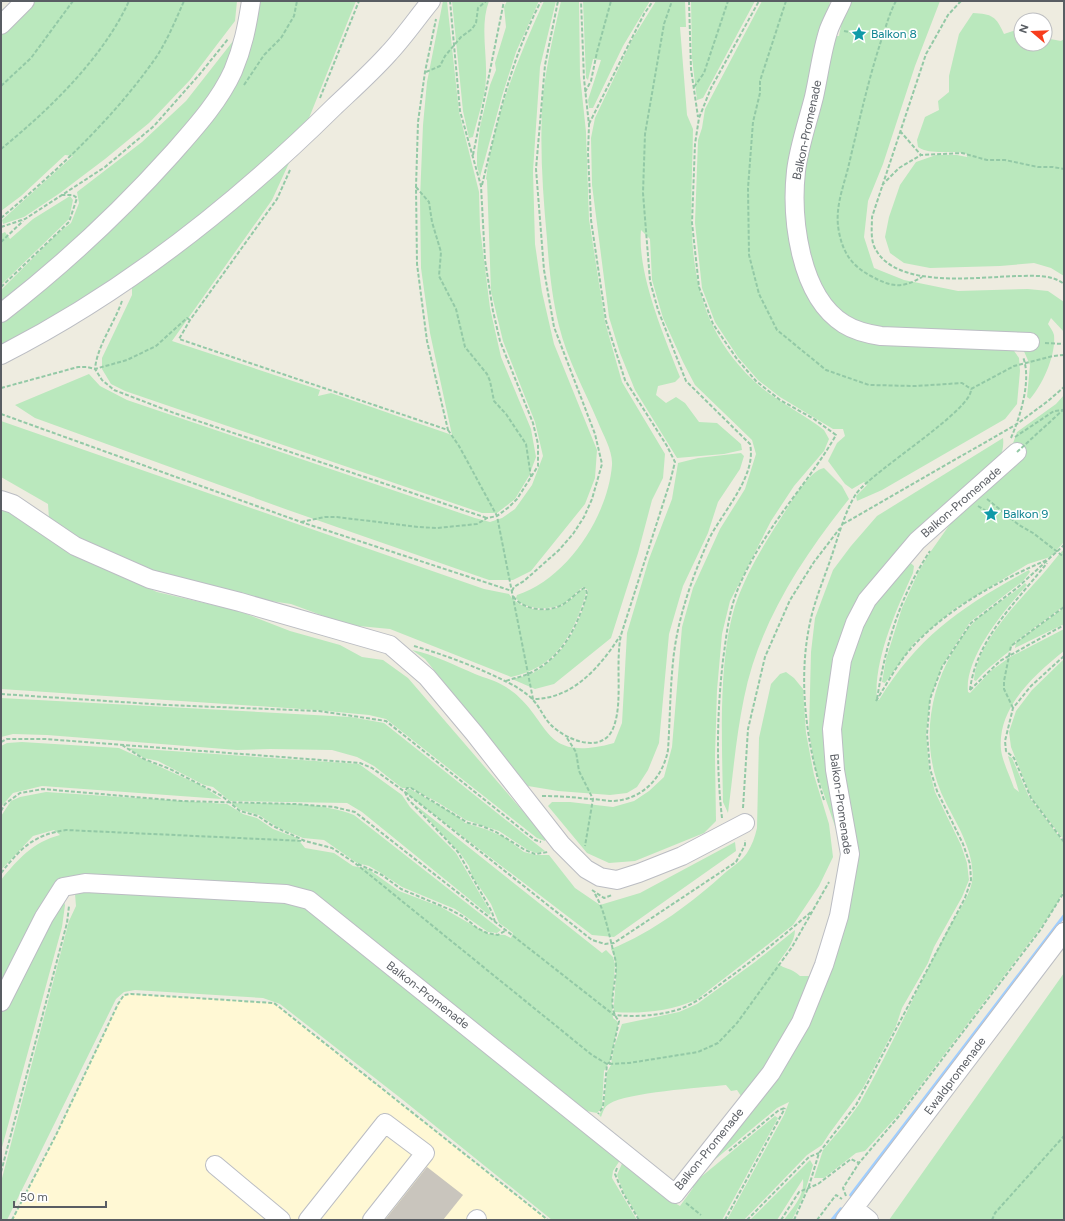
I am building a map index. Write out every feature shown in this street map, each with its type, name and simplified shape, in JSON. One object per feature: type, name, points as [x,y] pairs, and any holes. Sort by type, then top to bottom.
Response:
[{"type":"lane","points":[[1,24],[25,1]]},
{"type":"lane","points":[[1,313],[87,241],[142,187],[212,107],[232,72],[246,35],[250,1]]},
{"type":"lane","points":[[1,355],[47,332],[95,302],[130,278],[222,209],[305,136],[390,53],[430,1]]},
{"type":"lane","name":"Balkon-Promenade","points":[[842,1],[829,29],[796,169],[794,198],[796,228],[805,267],[820,300],[830,313],[844,324],[865,333],[881,336],[1023,342]]},
{"type":"lane","name":"Balkon-Promenade","points":[[63,887],[85,883],[286,894],[309,900],[675,1194],[771,1073],[801,1022],[824,965],[839,916],[850,854],[835,770],[832,729],[842,660],[855,622],[867,600],[917,541],[977,497],[1017,452]]},
{"type":"lane","points":[[1,500],[13,504],[75,546],[150,579],[240,602],[390,645],[427,677],[561,844],[583,866],[600,877],[617,880],[639,873],[682,856],[745,823]]},
{"type":"lane","points":[[1,1002],[44,917],[63,887]]},
{"type":"lane","name":"Ewaldpromenade","points":[[848,1210],[1064,932]]},
{"type":"lane","points":[[308,1220],[385,1123],[425,1153],[372,1220]]},
{"type":"lane","points":[[215,1165],[281,1220]]},
{"type":"lane","points":[[848,1210],[869,1220]]},
{"type":"path","points":[[1,86],[31,58],[73,1]]},
{"type":"path","points":[[1,150],[76,80],[121,18],[129,1]]},
{"type":"path","points":[[1,218],[38,187],[103,124],[158,55],[184,1]]},
{"type":"path","points":[[241,88],[268,50],[281,38],[294,16],[297,1]]},
{"type":"path","points":[[319,101],[359,1]]},
{"type":"path","points":[[301,522],[337,517],[404,526],[437,528],[477,524],[487,518],[497,516],[517,499],[538,466],[538,444],[533,424],[500,341],[493,310],[485,260],[481,186],[460,111],[450,1]]},
{"type":"path","points":[[425,72],[440,66],[444,56],[454,46],[460,36],[466,34],[472,29],[476,22],[478,8],[486,1]]},
{"type":"path","points":[[473,156],[504,1]]},
{"type":"path","points":[[481,186],[503,96],[518,53],[541,1]]},
{"type":"path","points":[[512,591],[514,587],[554,555],[573,534],[584,517],[592,499],[602,464],[595,434],[554,327],[544,270],[536,169],[545,65],[558,1]]},
{"type":"path","points":[[566,737],[587,743],[599,742],[608,736],[614,726],[618,703],[619,647],[621,635],[675,462],[667,446],[625,380],[606,320],[591,220],[588,153],[589,125],[585,92],[581,1]]},
{"type":"path","points":[[585,92],[591,81],[597,52],[611,1]]},
{"type":"path","points":[[589,125],[644,14],[653,1]]},
{"type":"path","points":[[523,795],[613,801],[630,797],[653,784],[665,764],[669,734],[673,661],[681,616],[696,570],[710,538],[748,472],[752,458],[750,444],[686,381],[658,310],[650,280],[643,193],[645,134],[664,24],[672,1]]},
{"type":"path","points":[[688,1],[688,32],[699,118]]},
{"type":"path","points":[[694,87],[704,73],[728,1]]},
{"type":"path","points":[[724,835],[720,801],[718,704],[726,637],[735,596],[763,541],[808,476],[822,460],[836,435],[814,419],[780,400],[756,381],[736,359],[713,324],[699,287],[692,223],[695,144],[699,118],[711,88],[759,1]]},
{"type":"path","points":[[896,1],[874,63],[841,191],[838,214],[838,231],[847,255],[854,266],[875,278],[898,285],[909,284],[923,276]]},
{"type":"path","points":[[961,1],[948,15],[926,54],[872,217],[872,233],[875,249],[882,259],[898,270],[923,276],[1039,276],[1060,281],[1064,284]]},
{"type":"path","points":[[436,18],[425,72],[418,122],[416,187],[417,264],[420,300],[427,341],[448,430],[459,446],[497,516],[533,699],[550,724],[566,737],[576,752],[578,771],[593,799],[586,832],[583,866]]},
{"type":"path","points":[[837,30],[859,34]]},
{"type":"path","points":[[1,242],[25,219],[106,167],[154,126],[230,37]]},
{"type":"path","points":[[900,131],[921,155]]},
{"type":"path","points":[[882,186],[899,168],[921,155],[962,153],[987,160],[1005,160],[1038,167],[1064,169]]},
{"type":"path","points":[[293,164],[277,199],[190,320],[179,338],[448,430]]},
{"type":"path","points":[[416,187],[429,202],[432,222],[441,252],[439,276],[456,309],[465,347],[487,374],[494,401],[506,414],[526,444],[531,477]]},
{"type":"path","points":[[1,287],[69,222],[77,202],[76,196],[70,194],[61,196]]},
{"type":"path","points":[[1,227],[25,219]]},
{"type":"path","points":[[130,278],[116,317],[97,358],[95,369],[102,380],[114,390],[174,413],[487,518]]},
{"type":"path","points":[[1,388],[78,367],[95,369],[127,360],[156,346],[187,318],[190,320]]},
{"type":"path","points":[[1064,344],[1023,342],[1026,363],[1024,397],[1017,424],[1010,440],[1054,411],[1064,409]]},
{"type":"path","points":[[825,804],[814,769],[807,732],[804,666],[811,618],[842,525],[857,493],[946,421],[969,398],[972,389],[1014,366],[1053,356],[1064,355]]},
{"type":"path","points":[[1,742],[7,739],[45,739],[360,763],[372,768],[404,792],[592,940],[604,944],[614,943],[654,918],[736,862],[745,845],[743,801],[748,729],[765,657],[790,600],[814,562],[842,525],[1017,424],[1064,387]]},
{"type":"path","points":[[1017,452],[1064,409]]},
{"type":"path","points":[[1,414],[301,522],[512,591]]},
{"type":"path","points":[[977,497],[991,514]]},
{"type":"path","points":[[977,497],[1000,511],[1064,558]]},
{"type":"path","points":[[794,1220],[809,1186],[818,1153],[859,1098],[965,898],[971,880],[970,864],[963,844],[937,790],[930,769],[927,734],[930,699],[942,667],[971,624],[1017,588],[1064,545]]},
{"type":"path","points":[[932,548],[915,574],[890,633],[876,700],[914,645],[950,614],[1018,572],[1050,559]]},
{"type":"path","points":[[1050,559],[1000,619],[984,646],[972,673],[970,690],[994,666],[1011,654],[1064,626]]},
{"type":"path","points":[[506,681],[527,674],[546,664],[564,646],[574,629],[583,605],[586,589],[584,588],[562,606],[540,609],[519,603],[514,597],[512,591]]},
{"type":"path","points":[[1013,708],[1004,689],[1004,681],[1011,654],[1011,646],[1064,608]]},
{"type":"path","points":[[390,645],[404,643],[428,650],[506,681],[533,699],[553,697],[567,691],[597,667],[621,635]]},
{"type":"path","points":[[1064,656],[1031,686],[1013,708],[1005,741],[1006,751],[1014,758],[1031,798],[1064,842]]},
{"type":"path","points":[[1,694],[167,705],[319,711],[386,721],[535,840],[547,845],[561,844]]},
{"type":"path","points":[[122,745],[144,759],[163,766],[212,790],[240,811],[258,816],[273,826],[305,841],[332,848],[355,863],[592,1055],[607,1064],[629,1063],[698,1052],[718,1043],[737,1023],[792,948],[831,878]]},
{"type":"path","points":[[1,811],[5,804],[20,794],[43,788],[181,801],[295,804],[334,807],[355,812],[614,1015],[619,1021],[610,1062],[607,1064],[603,1107],[590,1126]]},
{"type":"path","points":[[404,792],[407,788],[411,788],[468,823],[482,826],[496,832],[525,850],[535,854],[546,853],[561,844]]},
{"type":"path","points":[[404,792],[408,799],[458,852],[492,912],[495,923]]},
{"type":"path","points":[[1,873],[19,852],[31,841],[49,833],[66,830],[305,841]]},
{"type":"path","points":[[355,863],[382,875],[401,889],[451,910],[487,933],[498,935],[505,931]]},
{"type":"path","points":[[1,1172],[67,923],[70,900],[63,887]]},
{"type":"path","points":[[848,1210],[847,1200],[842,1188],[859,1163],[898,1116],[1041,929],[1064,892]]},
{"type":"path","points":[[595,894],[603,909],[610,944],[615,958],[616,970],[614,1015]]},
{"type":"path","points":[[614,1015],[634,1017],[660,1013],[679,1009],[696,1001],[755,959],[814,910]]},
{"type":"path","points":[[12,1220],[56,1135],[118,1004],[124,995],[131,994],[274,1003],[548,1220]]},
{"type":"path","points":[[724,1220],[785,1108],[779,1110],[727,1154]]},
{"type":"path","points":[[992,1220],[995,1213],[1064,1136]]},
{"type":"path","points":[[747,1220],[809,1158],[818,1153]]},
{"type":"path","points":[[627,1154],[615,1174],[623,1193],[638,1220]]},
{"type":"path","points":[[781,1220],[799,1192],[809,1186],[818,1184],[851,1159],[859,1163]]},
{"type":"path","points":[[817,1220],[836,1195],[848,1210]]},
{"type":"path","points":[[681,1199],[701,1215]]},
{"type":"shaded area","points":[[131,994],[274,1003],[548,1220],[12,1220],[56,1135],[118,1004],[124,995]]},
{"type":"green space","points":[[29,1],[237,1],[235,21],[190,80],[149,123],[60,193],[24,217],[3,224],[2,220],[73,156],[65,155],[21,196],[1,211],[1,28]]},
{"type":"green space","points":[[253,1],[356,1],[303,133],[172,242],[1,350],[1,316],[215,105]]},
{"type":"green space","points":[[443,1],[447,1],[459,112],[479,192],[480,228],[490,308],[501,357],[531,429],[536,457],[529,476],[515,499],[497,513],[482,513],[125,391],[111,384],[102,369],[102,358],[132,295],[132,283],[295,150],[272,200],[172,341],[320,390],[318,396],[331,393],[452,435],[430,333],[421,268],[420,199],[423,125],[427,82]]},
{"type":"green space","points":[[452,1],[489,1],[486,10],[484,29],[486,68],[485,91],[473,137],[469,138],[463,111]]},
{"type":"green space","points":[[507,1],[539,1],[516,52],[502,96],[480,177],[477,166],[477,153],[480,127],[490,85],[496,70],[495,63],[506,27],[504,7]]},
{"type":"green space","points":[[544,1],[556,1],[540,67],[533,171],[535,244],[542,292],[554,344],[597,450],[595,478],[585,504],[531,571],[513,580],[489,580],[288,510],[35,418],[15,405],[89,374],[100,386],[127,400],[475,518],[490,522],[502,518],[515,509],[532,485],[543,456],[535,422],[503,341],[491,291],[486,179],[495,133],[508,88]]},
{"type":"green space","points":[[561,1],[579,1],[580,75],[586,132],[589,219],[605,322],[622,382],[665,454],[663,478],[652,500],[638,553],[611,638],[554,684],[535,689],[512,679],[533,673],[554,658],[570,638],[576,627],[588,590],[583,587],[561,605],[550,608],[530,607],[520,602],[516,598],[517,595],[535,587],[552,575],[568,560],[582,543],[602,505],[609,485],[612,465],[611,454],[607,443],[571,363],[562,338],[554,305],[550,272],[542,174],[542,110],[547,69]]},
{"type":"green space","points":[[583,1],[650,1],[623,46],[593,108],[589,108],[588,100],[601,60],[593,59],[588,80],[586,78]]},
{"type":"green space","points":[[656,1],[685,1],[686,27],[680,27],[687,115],[693,129],[691,198],[692,231],[695,264],[701,295],[712,325],[730,353],[754,381],[771,395],[824,430],[829,439],[824,451],[794,486],[771,521],[730,601],[722,634],[717,690],[715,756],[716,821],[704,833],[635,861],[609,863],[587,853],[548,806],[552,802],[570,802],[613,807],[634,801],[649,791],[664,777],[672,747],[682,627],[693,588],[720,529],[745,489],[756,454],[752,440],[695,385],[683,362],[663,318],[652,280],[650,239],[641,230],[641,247],[647,285],[680,377],[675,382],[658,386],[656,395],[666,403],[676,397],[685,403],[699,422],[717,423],[741,444],[742,450],[724,454],[677,458],[635,390],[620,353],[609,317],[592,185],[591,138],[595,118],[633,38]]},
{"type":"green space","points":[[691,1],[755,1],[703,98],[697,100],[692,58]]},
{"type":"green space","points":[[762,1],[830,1],[828,20],[791,229],[845,330],[1012,348],[1019,358],[1020,371],[1017,404],[1005,419],[882,490],[857,501],[856,496],[867,485],[864,482],[852,489],[845,484],[828,461],[837,443],[845,436],[843,429],[833,429],[780,397],[758,380],[738,357],[715,322],[702,288],[695,223],[698,140],[702,128],[705,109]]},
{"type":"green space","points":[[846,1],[940,1],[915,66],[883,164],[868,201],[864,237],[874,268],[904,280],[958,291],[1028,289],[1048,291],[1064,302],[1064,332],[1051,318],[1048,324],[1054,334],[1054,343],[1051,360],[1040,385],[1030,399],[1027,397],[1030,365],[1023,349],[879,333],[841,318],[814,279],[798,191],[836,36],[839,36]]},
{"type":"green space","points":[[973,13],[985,14],[993,17],[1004,34],[1013,31],[1013,52],[1053,52],[1053,40],[1061,41],[1064,39],[1064,276],[1051,268],[1034,263],[1000,266],[930,268],[904,263],[890,253],[885,237],[889,217],[900,185],[916,162],[936,155],[957,155],[967,157],[967,154],[955,152],[935,152],[923,150],[918,147],[917,140],[925,117],[939,110],[938,101],[949,92],[949,76],[959,34]]},
{"type":"green space","points":[[237,36],[240,44],[192,126],[107,218],[1,306],[1,290],[58,233],[71,223],[79,203],[77,192],[142,142],[186,101]]},
{"type":"green space","points":[[70,196],[73,200],[69,219],[1,285],[1,234],[5,232],[10,239],[33,219]]},
{"type":"green space","points":[[1064,395],[1064,542],[1050,557],[1028,564],[954,609],[914,643],[885,683],[882,682],[886,659],[902,608],[918,573],[929,554],[955,517],[964,511],[981,492],[1011,449],[1017,432],[1056,404]]},
{"type":"green space","points":[[1,421],[484,589],[509,594],[519,604],[526,607],[549,610],[568,602],[582,589],[585,590],[586,593],[575,623],[560,648],[551,658],[539,666],[526,673],[511,677],[390,629],[348,625],[291,604],[243,597],[153,574],[82,542],[49,519],[48,504],[1,477]]},
{"type":"green space","points":[[1003,438],[1001,454],[993,468],[969,491],[964,487],[924,529],[838,659],[838,835],[815,768],[809,731],[811,652],[815,618],[833,570],[851,546],[877,516]]},
{"type":"green space","points":[[741,453],[744,456],[740,469],[718,502],[708,533],[683,586],[669,634],[659,743],[648,770],[637,787],[627,793],[610,795],[558,791],[528,786],[425,659],[412,650],[437,657],[506,687],[521,699],[549,734],[559,743],[572,747],[589,748],[614,743],[622,723],[627,633],[649,559],[672,499],[678,463],[698,458]]},
{"type":"green space","points":[[824,468],[842,486],[849,499],[815,544],[784,592],[760,644],[751,670],[741,712],[728,813],[723,802],[722,702],[726,652],[735,606],[752,567],[791,502],[809,478],[814,473]]},
{"type":"green space","points":[[1,509],[49,539],[157,592],[239,611],[290,631],[340,645],[362,657],[383,660],[408,678],[546,838],[545,841],[537,838],[386,719],[369,715],[316,710],[1,689]]},
{"type":"green space","points":[[1064,549],[1064,606],[1016,641],[1008,652],[976,681],[974,680],[977,666],[983,652],[1000,624]]},
{"type":"green space","points":[[906,559],[914,566],[913,573],[900,602],[882,652],[877,685],[877,700],[879,700],[894,677],[910,657],[944,624],[983,596],[1029,570],[1030,572],[1023,581],[970,622],[942,666],[930,699],[926,733],[929,769],[935,792],[961,845],[967,863],[969,880],[962,897],[934,947],[928,963],[902,1008],[896,1026],[863,1088],[822,1145],[807,1155],[744,1220],[727,1220],[784,1115],[789,1102],[777,1108],[694,1177],[774,1075],[849,896],[840,771],[841,692],[864,613]]},
{"type":"green space","points":[[1025,583],[1027,585],[998,620],[979,649],[969,679],[968,692],[970,693],[992,670],[1010,657],[1064,629],[1064,651],[1030,682],[1011,707],[1005,720],[1001,735],[1001,750],[1014,788],[1019,792],[1008,756],[1012,758],[1029,797],[1064,843],[1064,890],[1055,907],[1038,931],[898,1115],[865,1151],[856,1153],[824,1178],[814,1178],[823,1150],[860,1103],[946,933],[970,889],[973,872],[969,851],[961,831],[938,785],[933,766],[930,747],[932,708],[943,671],[964,633],[979,618]]},
{"type":"green space","points":[[1064,608],[1064,624],[1015,648],[1016,642]]},
{"type":"green space","points":[[1064,659],[1064,840],[1032,799],[1011,747],[1009,732],[1016,711],[1032,690]]},
{"type":"green space","points":[[786,672],[794,678],[803,689],[806,733],[814,775],[829,824],[833,857],[819,886],[793,925],[696,1000],[676,1007],[656,1011],[635,1013],[614,1012],[616,964],[611,949],[642,934],[686,905],[740,861],[750,847],[757,828],[759,738],[771,684],[780,674]]},
{"type":"green space","points":[[1,698],[351,717],[384,723],[545,851],[536,853],[528,850],[499,831],[466,820],[411,788],[402,788],[374,766],[357,757],[332,750],[237,750],[47,735],[13,734],[1,737]]},
{"type":"green space","points":[[22,742],[119,748],[202,786],[222,799],[42,786],[13,793],[1,807],[1,746],[7,743]]},
{"type":"green space","points":[[128,748],[359,764],[402,795],[410,807],[456,853],[491,913],[489,915],[362,812],[347,803],[230,801],[213,787],[204,785],[158,761],[144,758]]},
{"type":"green space","points":[[408,789],[454,814],[465,823],[504,837],[524,852],[536,855],[549,855],[575,888],[600,905],[640,893],[735,842],[736,851],[614,937],[592,935],[406,793]]},
{"type":"green space","points":[[46,792],[227,804],[243,814],[257,818],[273,829],[297,838],[305,848],[334,853],[353,866],[368,869],[399,891],[441,907],[488,934],[505,935],[511,938],[513,933],[499,923],[491,904],[472,876],[469,866],[460,853],[413,803],[602,953],[606,950],[613,957],[615,964],[612,1006],[613,1018],[617,1021],[618,1025],[610,1061],[604,1071],[602,1107],[597,1113],[576,1109],[323,906],[68,877],[1,996],[1,880],[27,852],[42,842],[60,835],[54,830],[33,836],[1,870],[1,816],[11,801],[20,797]]},
{"type":"green space","points":[[231,803],[310,805],[325,807],[354,815],[501,930],[497,933],[488,932],[455,909],[402,887],[369,866],[357,863],[324,840],[303,838],[277,827],[259,815],[241,810]]},
{"type":"green space","points":[[86,886],[305,904],[622,1157],[613,1171],[612,1178],[637,1220],[552,1220],[403,1100],[280,1004],[263,998],[135,990],[124,992],[116,999],[7,1220],[1,1220],[1,1182],[69,921],[76,906],[75,894]]},
{"type":"green space","points":[[62,897],[65,905],[62,927],[1,1151],[1,1011],[55,904]]},
{"type":"green space","points":[[795,930],[791,943],[778,963],[783,967],[794,971],[800,976],[809,976],[813,982],[801,1015],[743,1099],[737,1090],[731,1091],[726,1085],[665,1091],[632,1096],[618,1100],[607,1105],[601,1117],[599,1115],[604,1107],[607,1072],[611,1065],[614,1047],[622,1024],[679,1012],[697,1004],[755,962]]},
{"type":"green space","points":[[1064,973],[1064,1220],[889,1220]]},
{"type":"green space","points":[[775,1116],[778,1118],[722,1220],[640,1220],[624,1193],[617,1175],[624,1159],[670,1200],[680,1206],[693,1188],[690,1186]]},
{"type":"green space","points":[[810,1160],[813,1165],[804,1195],[792,1220],[784,1220],[800,1196],[803,1179],[777,1220],[750,1220]]},
{"type":"building","points":[[427,1167],[463,1195],[443,1220],[385,1220]]},
{"type":"waterway","points":[[851,1195],[1064,916]]},
{"type":"waterway","points":[[832,1220],[841,1209]]},
{"type":"place","name":"Balkon 8","points":[[859,34]]},
{"type":"place","name":"Balkon 9","points":[[991,514]]}]
